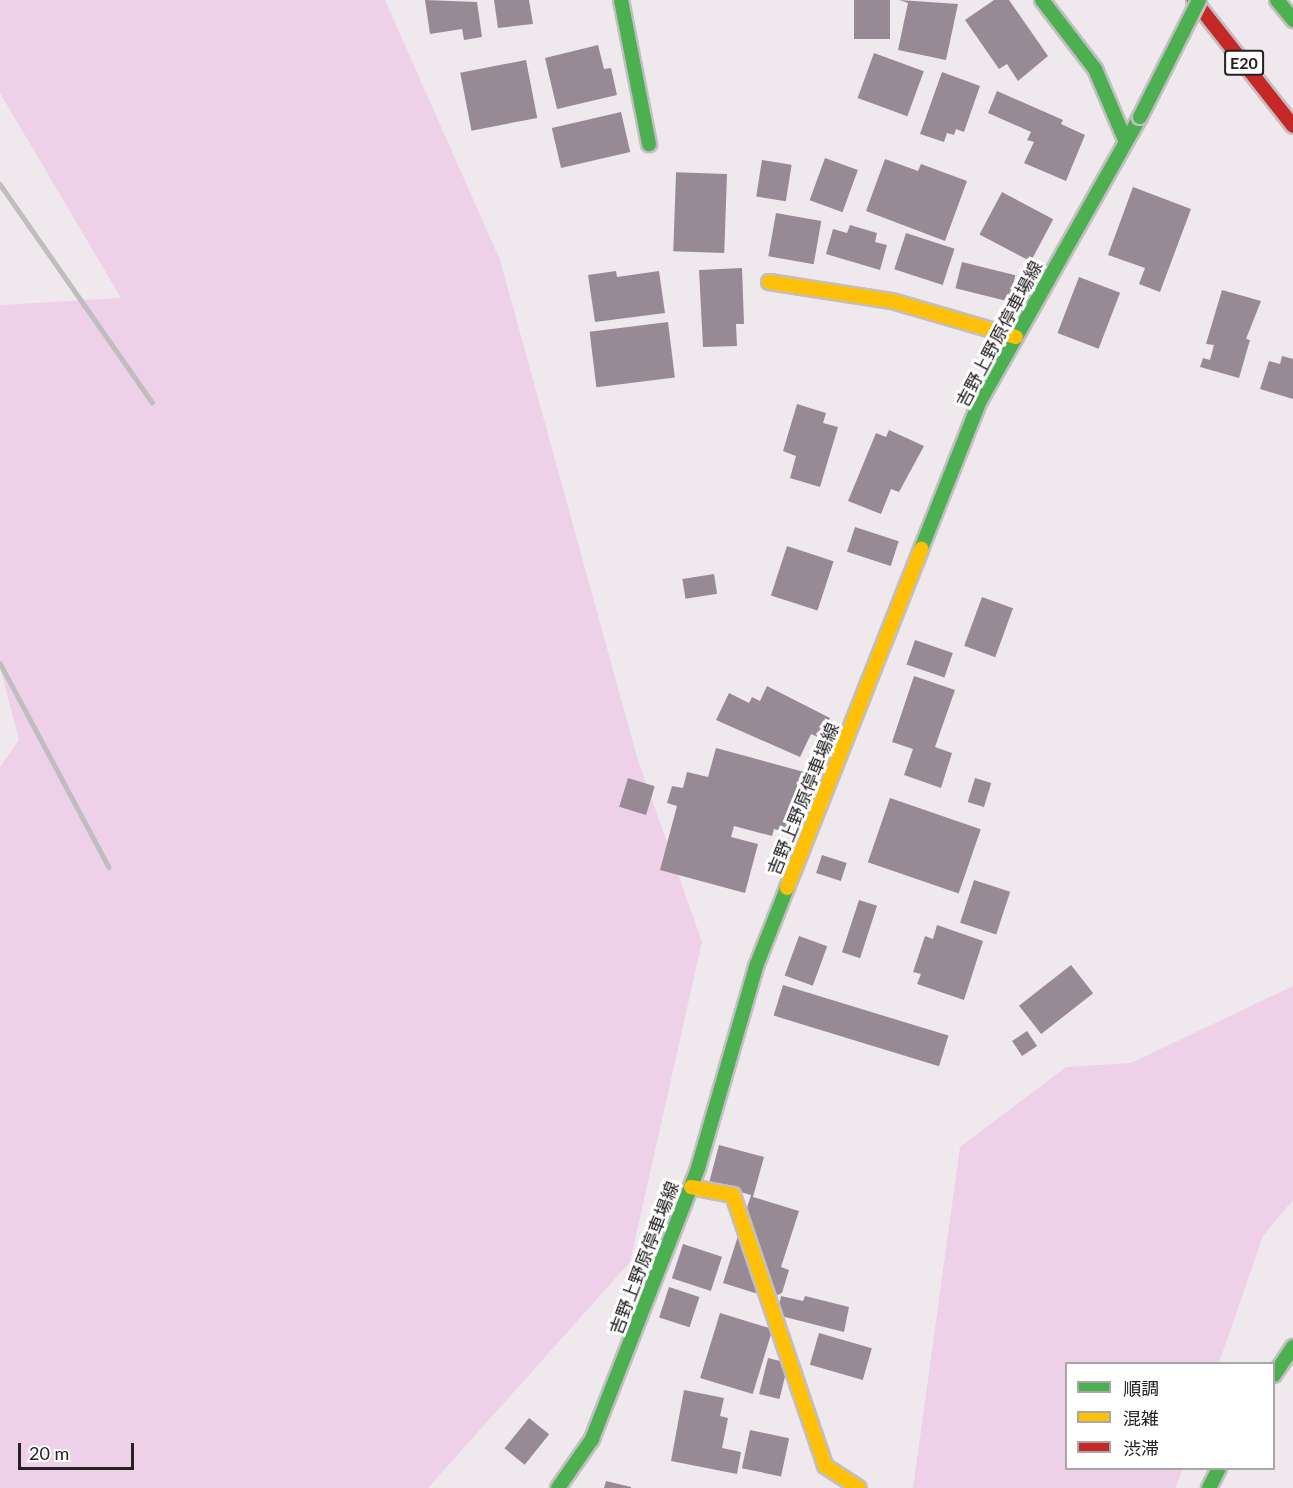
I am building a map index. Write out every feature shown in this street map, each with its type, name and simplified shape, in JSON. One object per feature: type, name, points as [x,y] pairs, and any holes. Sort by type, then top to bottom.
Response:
[{"type":"main road","points":[[621,0],[650,144]]},
{"type":"main road","points":[[1042,0],[1095,69],[1126,142]]},
{"type":"main road","name":"E20","points":[[1194,0],[1293,126]]},
{"type":"main road","name":"吉野上野原停車場線","points":[[558,1488],[592,1439],[691,1187],[757,964],[980,401],[1140,117],[1199,0]]},
{"type":"main road","points":[[1277,0],[1293,20]]},
{"type":"main road","points":[[770,282],[891,301],[1016,337]]},
{"type":"main road","points":[[691,1187],[733,1195],[825,1466],[859,1488]]},
{"type":"main road","points":[[1275,1374],[1293,1347]]},
{"type":"main road","points":[[1209,1488],[1218,1470]]},
{"type":"shaded area","points":[[0,0],[385,0],[500,260],[637,757],[702,942],[630,1262],[428,1488],[0,1488],[0,767],[19,740],[0,667],[0,305],[121,298],[0,93]]},
{"type":"shaded area","points":[[1293,986],[1293,1200],[1263,1236],[1219,1362],[1065,1362],[1065,1470],[1183,1470],[1175,1488],[913,1488],[960,1147],[1066,1067],[1131,1063]]},
{"type":"building","points":[[425,0],[477,2],[482,37],[464,40],[462,29],[430,34]]},
{"type":"building","points":[[494,0],[529,0],[533,24],[498,28]]},
{"type":"building","points":[[854,0],[890,0],[890,39],[854,39]]},
{"type":"building","points":[[899,0],[958,4],[946,60],[898,50],[908,3]]},
{"type":"building","points":[[994,0],[1009,0],[1048,56],[1018,81],[1007,64],[999,69],[965,20]]},
{"type":"building","points":[[598,45],[604,69],[611,68],[617,95],[557,109],[545,58]]},
{"type":"building","points":[[874,53],[924,71],[907,116],[858,98]]},
{"type":"building","points":[[526,60],[537,118],[471,131],[460,73]]},
{"type":"building","points":[[942,72],[980,86],[964,132],[956,129],[954,135],[947,133],[944,142],[920,134]]},
{"type":"building","points":[[997,91],[1063,120],[1061,124],[1085,135],[1066,181],[1024,163],[1034,142],[1027,140],[1031,132],[988,113]]},
{"type":"building","points":[[621,112],[630,152],[561,168],[552,128]]},
{"type":"building","points":[[825,158],[858,170],[842,212],[810,200]]},
{"type":"building","points":[[885,159],[918,171],[921,164],[967,181],[945,241],[866,211]]},
{"type":"building","points":[[762,160],[792,165],[786,201],[756,197]]},
{"type":"building","points":[[676,172],[727,174],[724,253],[673,251]]},
{"type":"building","points":[[1133,187],[1191,209],[1160,292],[1139,284],[1145,268],[1108,255]]},
{"type":"building","points":[[1002,192],[1053,219],[1031,262],[979,234]]},
{"type":"building","points":[[776,213],[821,221],[814,264],[768,256]]},
{"type":"building","points":[[850,225],[877,233],[875,242],[887,245],[880,270],[826,254],[833,229],[847,233]]},
{"type":"building","points":[[906,233],[955,249],[943,285],[894,269]]},
{"type":"building","points":[[962,262],[1015,275],[1009,302],[955,288]]},
{"type":"building","points":[[742,268],[744,324],[736,324],[737,346],[703,347],[699,270]]},
{"type":"building","points":[[616,271],[617,277],[659,271],[665,313],[595,322],[588,275]]},
{"type":"building","points":[[1079,277],[1120,293],[1099,349],[1057,333]]},
{"type":"building","points":[[1222,290],[1261,301],[1246,339],[1250,340],[1239,378],[1200,367],[1203,358],[1210,360],[1214,345],[1206,344]]},
{"type":"building","points":[[668,322],[675,378],[596,387],[590,332]]},
{"type":"building","points":[[1282,356],[1293,359],[1293,399],[1260,389],[1269,361],[1280,364]]},
{"type":"building","points":[[797,404],[826,413],[823,423],[838,427],[820,487],[790,478],[796,456],[783,451]]},
{"type":"building","points":[[889,430],[924,446],[899,492],[891,489],[881,514],[848,501],[876,433],[886,437]]},
{"type":"building","points":[[855,527],[899,541],[891,566],[847,552]]},
{"type":"building","points":[[787,546],[834,561],[818,611],[771,595]]},
{"type":"building","points":[[714,574],[717,594],[686,599],[682,579]]},
{"type":"building","points":[[982,597],[1013,608],[995,657],[964,646]]},
{"type":"building","points":[[915,640],[953,653],[944,678],[907,665]]},
{"type":"building","points":[[914,676],[955,690],[935,747],[952,753],[941,788],[904,775],[913,749],[892,742]]},
{"type":"building","points":[[767,686],[830,718],[820,738],[811,734],[800,757],[716,720],[729,693],[749,703],[752,697],[760,701]]},
{"type":"building","points":[[716,748],[804,772],[788,833],[774,829],[772,836],[734,826],[731,837],[758,844],[745,893],[660,870],[677,806],[667,803],[672,786],[683,788],[687,772],[708,777]]},
{"type":"building","points":[[628,778],[655,786],[646,815],[619,807]]},
{"type":"building","points":[[975,778],[991,783],[984,807],[968,802]]},
{"type":"building","points":[[890,798],[981,829],[959,894],[868,862]]},
{"type":"building","points":[[822,855],[847,863],[841,881],[816,873]]},
{"type":"building","points":[[974,880],[1010,892],[996,935],[960,923]]},
{"type":"building","points":[[859,900],[877,906],[860,958],[842,952]]},
{"type":"building","points":[[937,925],[983,941],[964,1000],[917,984],[921,974],[913,972],[925,936],[933,939]]},
{"type":"building","points":[[799,936],[827,946],[813,986],[785,975]]},
{"type":"building","points":[[1071,965],[1093,993],[1041,1034],[1019,1006]]},
{"type":"building","points":[[783,985],[948,1036],[939,1066],[774,1016]]},
{"type":"building","points":[[1027,1031],[1037,1046],[1022,1056],[1012,1041]]},
{"type":"building","points":[[719,1145],[764,1157],[753,1197],[799,1211],[781,1267],[789,1270],[782,1293],[771,1298],[723,1283],[751,1195],[709,1183]]},
{"type":"building","points":[[683,1244],[722,1257],[711,1291],[672,1278]]},
{"type":"building","points":[[669,1287],[699,1297],[690,1327],[659,1317]]},
{"type":"building","points":[[781,1296],[803,1301],[805,1296],[849,1307],[844,1332],[777,1315]]},
{"type":"building","points":[[720,1313],[773,1329],[753,1394],[700,1378]]},
{"type":"building","points":[[819,1333],[872,1348],[863,1380],[810,1365]]},
{"type":"building","points":[[768,1358],[788,1363],[779,1399],[759,1394]]},
{"type":"building","points":[[684,1390],[724,1398],[720,1416],[728,1418],[722,1448],[741,1452],[737,1474],[671,1461]]},
{"type":"building","points":[[529,1418],[549,1434],[525,1465],[504,1448]]},
{"type":"building","points":[[750,1430],[789,1438],[781,1476],[742,1468]]},
{"type":"building","points":[[606,1481],[631,1487],[631,1488],[604,1488]]},
{"type":"railway","points":[[0,184],[152,402]]},
{"type":"railway","points":[[0,663],[109,867]]},
{"type":"traffic: fast","points":[[621,0],[649,144]]},
{"type":"traffic: fast","points":[[1042,0],[1095,69],[1126,142]]},
{"type":"traffic: fast","points":[[1140,117],[1199,0]]},
{"type":"traffic: fast","points":[[1277,0],[1293,20]]},
{"type":"traffic: fast","points":[[921,549],[980,401],[1140,117]]},
{"type":"traffic: fast","points":[[558,1488],[592,1439],[698,1168],[757,964],[787,888]]},
{"type":"traffic: fast","points":[[1275,1374],[1293,1347]]},
{"type":"traffic: fast","points":[[1209,1488],[1218,1470]]},
{"type":"traffic: slow","points":[[769,282],[892,301],[1016,337]]},
{"type":"traffic: slow","points":[[787,888],[921,549]]},
{"type":"traffic: slow","points":[[691,1187],[733,1195],[825,1466],[859,1488]]},
{"type":"traffic: jam","points":[[1194,0],[1293,126]]}]
